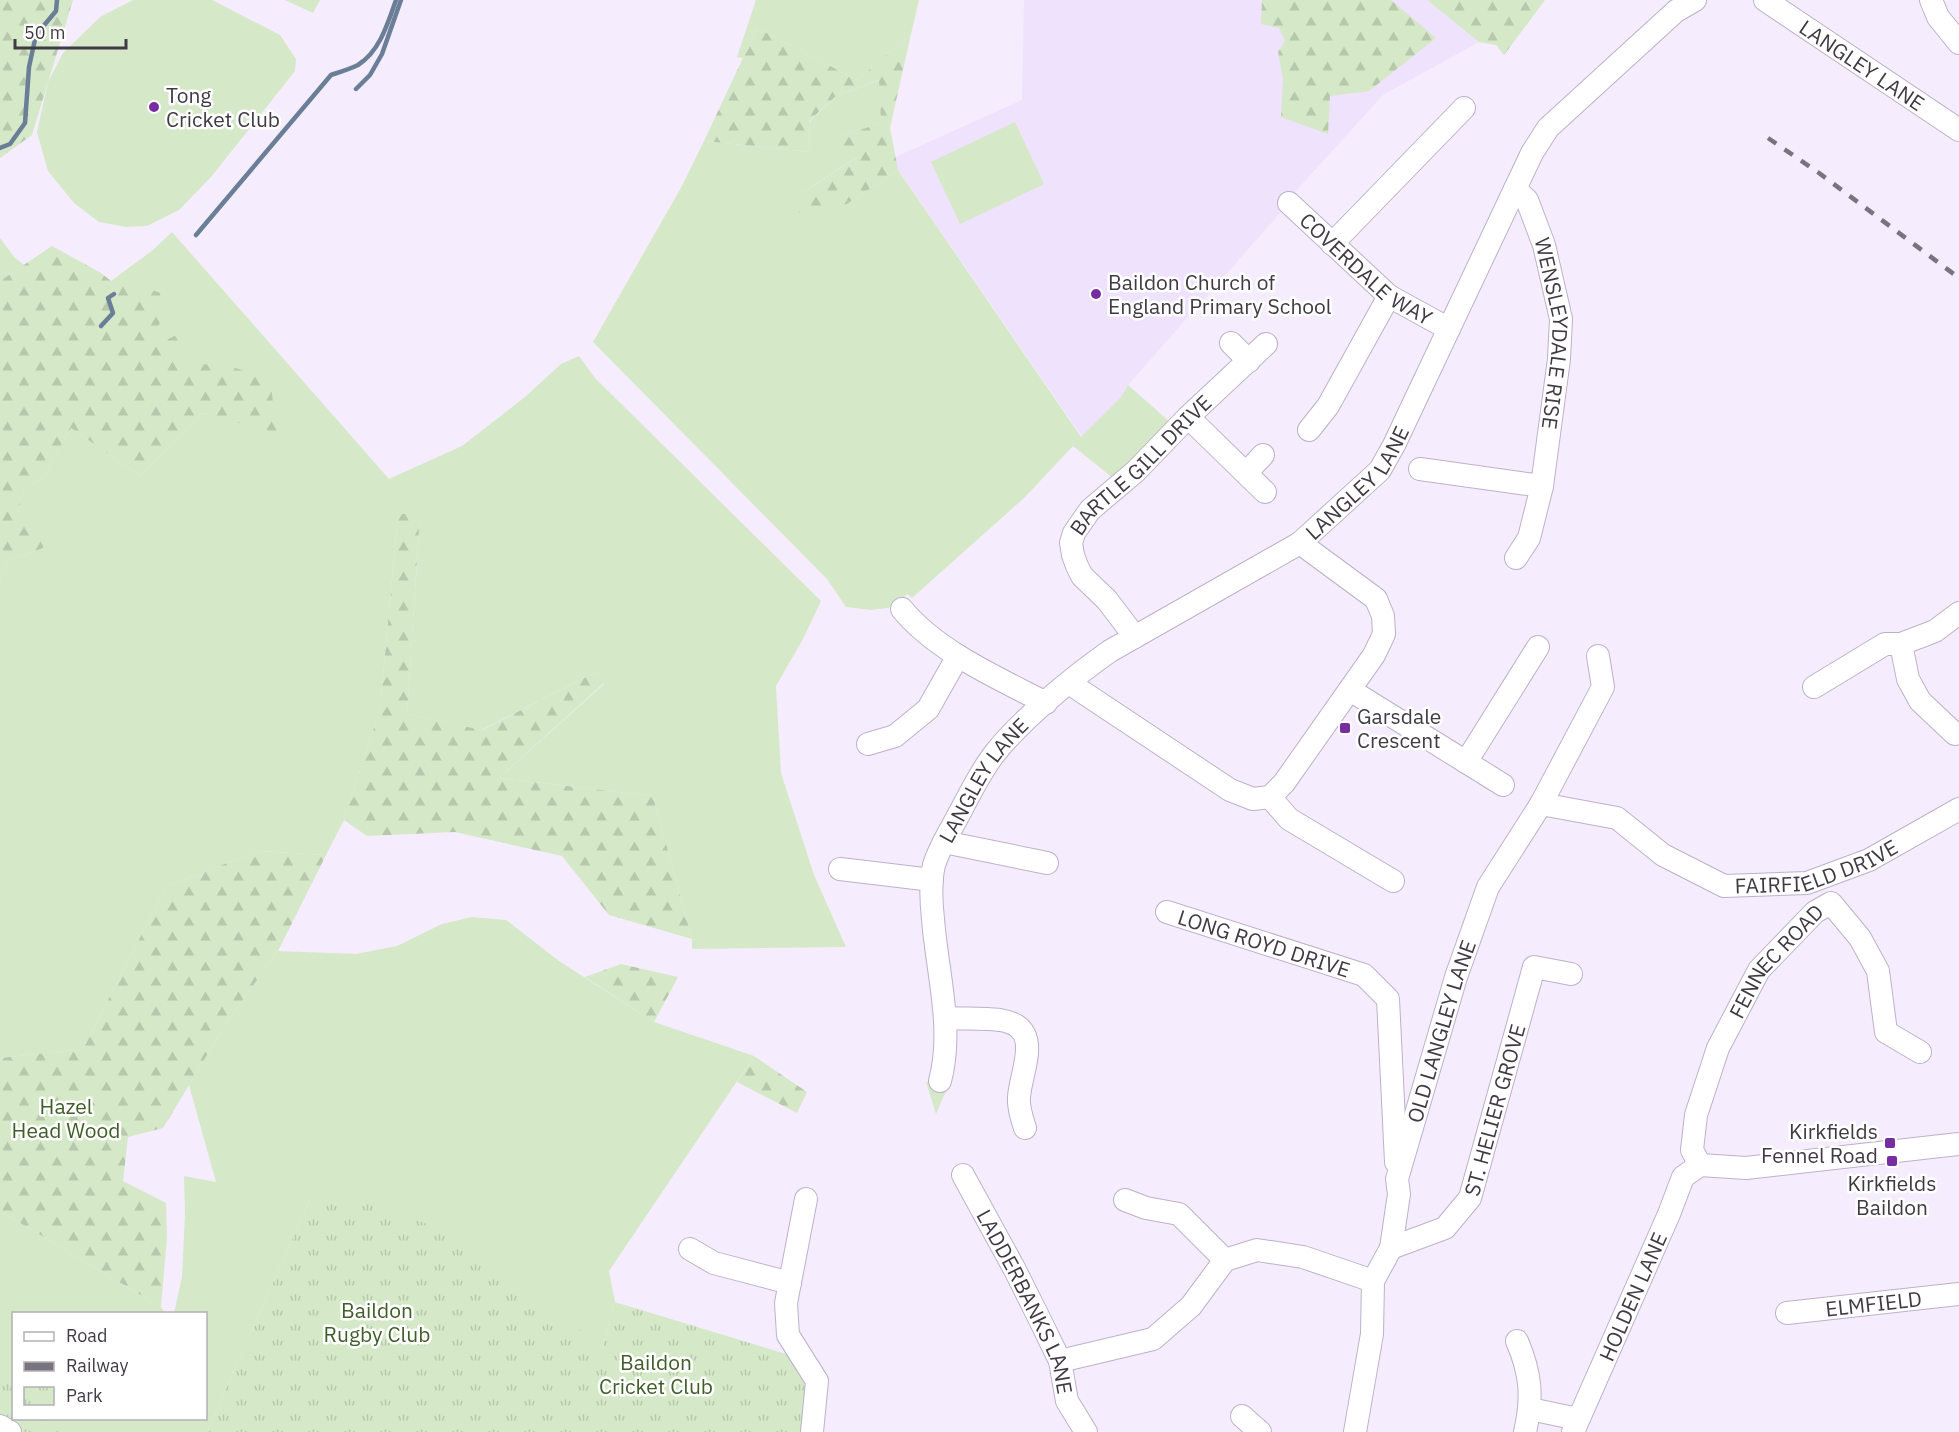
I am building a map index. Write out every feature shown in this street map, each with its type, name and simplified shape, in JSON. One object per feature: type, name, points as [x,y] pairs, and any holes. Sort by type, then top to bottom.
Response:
[{"type":"street","name":"LANGLEY LANE","points":[[940,1081],[945,1054],[945,1018],[933,920],[934,864],[982,772],[994,754],[1010,736],[1094,662],[1300,543],[1380,470],[1394,445],[1532,153],[1548,128],[1676,11],[1695,0]]},
{"type":"street","name":"LANGLEY LANE","points":[[1765,0],[1959,130]]},
{"type":"street","points":[[1931,0],[1938,17],[1959,43]]},
{"type":"street","points":[[1332,244],[1464,108]]},
{"type":"street","name":"WENSLEYDALE RISE","points":[[1515,189],[1527,200],[1544,245],[1561,319],[1542,486],[1529,538],[1516,558]]},
{"type":"street","name":"COVERDALE WAY","points":[[1289,203],[1389,296],[1449,329]]},
{"type":"street","points":[[1309,430],[1328,406],[1389,296]]},
{"type":"street","points":[[1231,343],[1249,361]]},
{"type":"street","name":"BARTLE GILL DRIVE","points":[[1135,637],[1107,600],[1082,576],[1072,555],[1071,543],[1074,533],[1090,510],[1136,471],[1188,417],[1266,345]]},
{"type":"street","points":[[1188,417],[1265,492]]},
{"type":"street","points":[[1246,472],[1263,455]]},
{"type":"street","points":[[1420,470],[1542,486]]},
{"type":"street","points":[[1069,683],[1230,790],[1253,799],[1270,797],[1284,783],[1350,690],[1374,655],[1384,634],[1383,616],[1376,599],[1300,543]]},
{"type":"street","points":[[902,609],[910,619],[958,656],[1046,703]]},
{"type":"street","points":[[1814,687],[1886,644],[1901,644],[1935,631],[1959,613]]},
{"type":"street","points":[[1901,644],[1908,679],[1920,701],[1955,734]]},
{"type":"street","points":[[1466,762],[1538,647]]},
{"type":"street","points":[[868,744],[895,736],[928,709],[958,656]]},
{"type":"street","name":"OLD LANGLEY LANE","points":[[1355,1432],[1372,1334],[1373,1281],[1391,1248],[1400,1194],[1397,1179],[1456,977],[1488,887],[1541,804],[1603,687],[1598,656]]},
{"type":"street","points":[[1350,690],[1503,785]]},
{"type":"street","points":[[1270,797],[1289,819],[1393,881]]},
{"type":"street","name":"FAIRFIELD DRIVE","points":[[1541,804],[1617,818],[1663,855],[1724,886],[1807,883],[1869,860],[1959,809]]},
{"type":"street","points":[[944,842],[1047,863]]},
{"type":"street","points":[[840,868],[932,879]]},
{"type":"street","name":"FENNEC ROAD","points":[[1700,1165],[1692,1150],[1696,1115],[1718,1048],[1759,970],[1815,912],[1831,903],[1860,938],[1878,971],[1886,1032],[1920,1052]]},
{"type":"street","name":"LONG ROYD DRIVE","points":[[1167,912],[1364,975],[1388,999],[1397,1179]]},
{"type":"street","name":"ST. HELIER GROVE","points":[[1391,1248],[1445,1228],[1470,1198],[1534,967],[1570,974]]},
{"type":"street","points":[[945,1018],[1002,1021],[1018,1028],[1035,1040],[1028,1051],[1019,1095],[1026,1116]]},
{"type":"street","points":[[1700,1165],[1746,1168],[1959,1144]]},
{"type":"street","name":"HOLDEN LANE","points":[[1575,1426],[1669,1214],[1683,1177],[1700,1165]]},
{"type":"street","name":"LADDERBANKS LANE","points":[[963,1175],[1015,1270],[1060,1362],[1067,1401],[1086,1432]]},
{"type":"street","points":[[806,1199],[786,1303],[788,1335],[817,1381],[812,1432]]},
{"type":"street","points":[[1125,1200],[1146,1208],[1179,1214],[1225,1260]]},
{"type":"street","points":[[690,1249],[714,1263],[790,1284]]},
{"type":"street","points":[[1060,1362],[1154,1339],[1191,1306],[1225,1260],[1257,1250],[1303,1257],[1373,1281]]},
{"type":"street","name":"ELMFIELD","points":[[1787,1313],[1959,1294]]},
{"type":"street","points":[[1517,1341],[1527,1366],[1530,1409],[1525,1432]]},
{"type":"street","points":[[1530,1409],[1575,1426]]},
{"type":"street","points":[[1242,1416],[1260,1432]]},
{"type":"street","points":[[0,1426],[10,1432]]},
{"type":"shaded area","name":"Baildon Church of England Primary School","points":[[1024,0],[1427,0],[1479,42],[1383,95],[1296,191],[1289,203],[1128,385],[1121,397],[1082,437],[891,159],[1022,100]]},
{"type":"green space","points":[[0,0],[73,0],[32,135],[0,158]]},
{"type":"green space","name":"Tong Cricket Club","points":[[133,0],[212,0],[280,35],[296,59],[295,71],[211,177],[179,210],[147,226],[126,227],[99,222],[74,203],[48,171],[37,132],[48,82],[63,53],[100,17]]},
{"type":"green space","points":[[285,0],[320,0],[313,13]]},
{"type":"green space","points":[[756,0],[919,0],[911,34],[857,80],[757,28],[743,58],[737,57]]},
{"type":"green space","points":[[1262,0],[1391,0],[1436,38],[1369,91],[1330,96],[1328,134],[1281,117],[1283,79],[1278,52],[1285,41],[1279,28],[1261,24]]},
{"type":"green space","points":[[1427,0],[1545,0],[1504,55],[1496,45],[1479,42]]},
{"type":"green space","points":[[757,28],[857,80],[911,34],[890,128],[898,170],[847,204],[791,214],[799,195],[858,157],[827,148],[841,136],[881,123],[879,80],[836,96],[809,121],[810,152],[704,141]]},
{"type":"green space","points":[[880,80],[881,123],[841,136],[828,148],[859,156],[799,195],[847,204],[898,170],[1081,437],[1121,397],[1128,385],[1170,422],[1113,478],[1073,446],[1024,498],[912,598],[907,594],[895,607],[871,610],[846,607],[827,579],[593,342],[682,186],[704,141],[810,152],[809,122],[836,96]]},
{"type":"green space","points":[[1015,122],[1044,184],[960,224],[931,162]]},
{"type":"green space","points":[[172,232],[389,479],[462,446],[525,397],[561,364],[579,356],[595,378],[821,601],[803,639],[776,686],[781,773],[814,875],[846,947],[692,949],[692,939],[653,796],[499,778],[604,684],[596,672],[481,730],[407,714],[420,514],[398,514],[380,709],[344,820],[326,855],[257,851],[166,887],[83,1049],[0,1058],[0,580],[6,562],[43,548],[18,514],[23,491],[43,478],[71,428],[140,476],[202,413],[277,432],[198,366],[173,363],[182,332],[162,342],[154,337],[163,313],[130,281],[111,281],[153,250]]},
{"type":"green space","points":[[0,238],[14,257],[24,265],[0,281]]},
{"type":"green space","points":[[52,246],[111,281],[130,281],[160,293],[163,313],[155,337],[162,342],[182,332],[188,337],[173,363],[226,365],[270,379],[277,433],[202,413],[140,476],[71,428],[43,478],[23,491],[18,514],[45,531],[43,548],[6,562],[0,580],[0,281]]},
{"type":"green space","points":[[398,514],[420,514],[407,714],[482,730],[596,672],[604,683],[499,778],[653,796],[692,939],[609,915],[562,856],[455,832],[367,836],[344,820],[380,709]]},
{"type":"green space","name":"Hazel Head Wood","points":[[257,851],[326,855],[278,951],[227,1022],[163,1128],[128,1137],[123,1181],[166,1203],[167,1237],[161,1307],[0,1211],[0,1058],[83,1049],[166,887]]},
{"type":"green space","points":[[472,917],[506,920],[559,961],[654,1022],[754,1056],[609,1271],[615,1302],[602,1349],[583,1332],[310,1199],[207,1432],[0,1432],[0,1211],[161,1307],[164,1312],[12,1312],[12,1420],[207,1420],[207,1312],[174,1312],[182,1277],[184,1176],[216,1182],[189,1085],[227,1022],[278,951],[356,954],[397,946],[442,924]]},
{"type":"green space","points":[[621,964],[678,977],[654,1022],[585,977]]},
{"type":"green space","points":[[754,1056],[807,1092],[797,1113],[737,1082]]},
{"type":"green space","points":[[940,1081],[949,1084],[936,1114],[926,1082]]},
{"type":"green space","name":"Baildon Rugby Club","points":[[364,1196],[440,1230],[583,1332],[602,1349],[615,1302],[796,1357],[806,1396],[802,1432],[207,1432],[310,1199]]},
{"type":"green space","points":[[0,1365],[12,1379],[12,1420],[52,1420],[58,1432],[19,1432],[0,1417]]},
{"type":"waterway","points":[[0,148],[10,144],[25,123],[29,67],[36,35],[56,11],[57,0]]},
{"type":"waterway","points":[[196,235],[331,75],[358,65],[372,52],[382,36],[396,0]]},
{"type":"waterway","points":[[356,89],[370,75],[382,54],[401,0]]},
{"type":"waterway","points":[[101,326],[113,313],[108,298],[114,294]]},
{"type":"railway","points":[[1768,138],[1819,173],[1959,278]]},
{"type":"place","name":"Tong Cricket Club","points":[[154,107]]},
{"type":"place","name":"Baildon Church of England Primary School","points":[[1096,294]]},
{"type":"place","name":"Garsdale Crescent","points":[[1345,728]]},
{"type":"place","name":"Kirkfields Fennel Road","points":[[1890,1143]]},
{"type":"place","name":"Kirkfields Baildon","points":[[1892,1161]]},
{"type":"park label","name":"Baildon Cricket Club","points":[[656,1374]]}]
